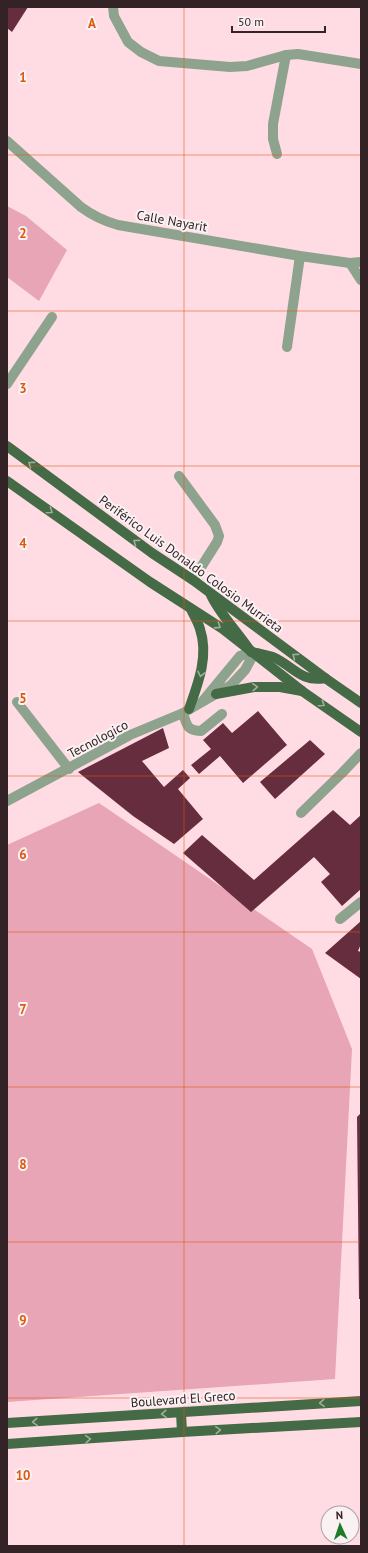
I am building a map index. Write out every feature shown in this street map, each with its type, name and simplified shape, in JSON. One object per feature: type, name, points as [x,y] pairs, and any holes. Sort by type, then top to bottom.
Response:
[{"type":"main road","name":"Periférico Luis Donaldo Colosio Murrieta","points":[[7,446],[152,553],[193,580],[361,703]]},
{"type":"main road","points":[[7,481],[150,582],[223,630],[302,691],[361,732]]},
{"type":"main road","points":[[210,593],[222,615],[241,637],[251,652],[274,658],[307,678],[317,680],[325,678]]},
{"type":"main road","points":[[186,711],[198,685],[203,661],[201,631],[192,609]]},
{"type":"main road","points":[[216,694],[254,687],[302,691]]},
{"type":"main road","name":"Boulevard El Greco","points":[[7,1423],[361,1401]]},
{"type":"main road","points":[[181,1413],[182,1432]]},
{"type":"main road","points":[[7,1444],[361,1422]]},
{"type":"street","points":[[113,7],[114,16],[128,42],[141,52],[159,61],[230,67],[247,66],[286,55],[298,54],[361,64]]},
{"type":"street","points":[[277,154],[273,139],[273,124],[286,55]]},
{"type":"street","name":"Calle Nayarit","points":[[7,141],[86,210],[103,221],[118,225],[300,256],[350,263],[361,262]]},
{"type":"street","points":[[287,347],[300,256]]},
{"type":"street","points":[[350,263],[361,280]]},
{"type":"street","points":[[7,384],[52,317]]},
{"type":"street","points":[[179,476],[212,520],[219,536],[217,542],[193,580]]},
{"type":"street","name":"Tecnologico","points":[[7,801],[130,735],[186,711],[202,702],[216,694],[231,685],[245,670],[251,652],[240,656],[202,702]]},
{"type":"street","points":[[16,702],[69,769]]},
{"type":"street","points":[[186,711],[187,726],[193,731],[200,731],[222,714]]},
{"type":"street","points":[[301,813],[342,774],[361,753]]},
{"type":"street","points":[[340,918],[361,902]]},
{"type":"shaded area","points":[[7,206],[26,216],[67,250],[39,301],[7,277]]},
{"type":"shaded area","points":[[99,803],[312,949],[352,1049],[335,1379],[7,1402],[7,845]]},
{"type":"building","points":[[7,7],[28,7],[12,32],[7,28]]},
{"type":"building","points":[[258,711],[287,745],[243,783],[220,756],[199,774],[191,765],[211,749],[203,740],[223,723],[232,733]]},
{"type":"building","points":[[163,728],[169,748],[142,761],[164,787],[183,770],[190,778],[178,789],[203,819],[174,844],[133,816],[78,772]]},
{"type":"building","points":[[310,740],[325,754],[275,799],[260,782]]},
{"type":"building","points":[[333,810],[350,825],[361,815],[361,889],[342,906],[321,882],[330,874],[314,857],[251,912],[183,853],[202,835],[254,880]]},
{"type":"building","points":[[361,921],[361,944],[358,951],[361,952],[361,979],[325,953]]},
{"type":"building","points":[[361,1113],[361,1299],[359,1299],[357,1117]]}]
